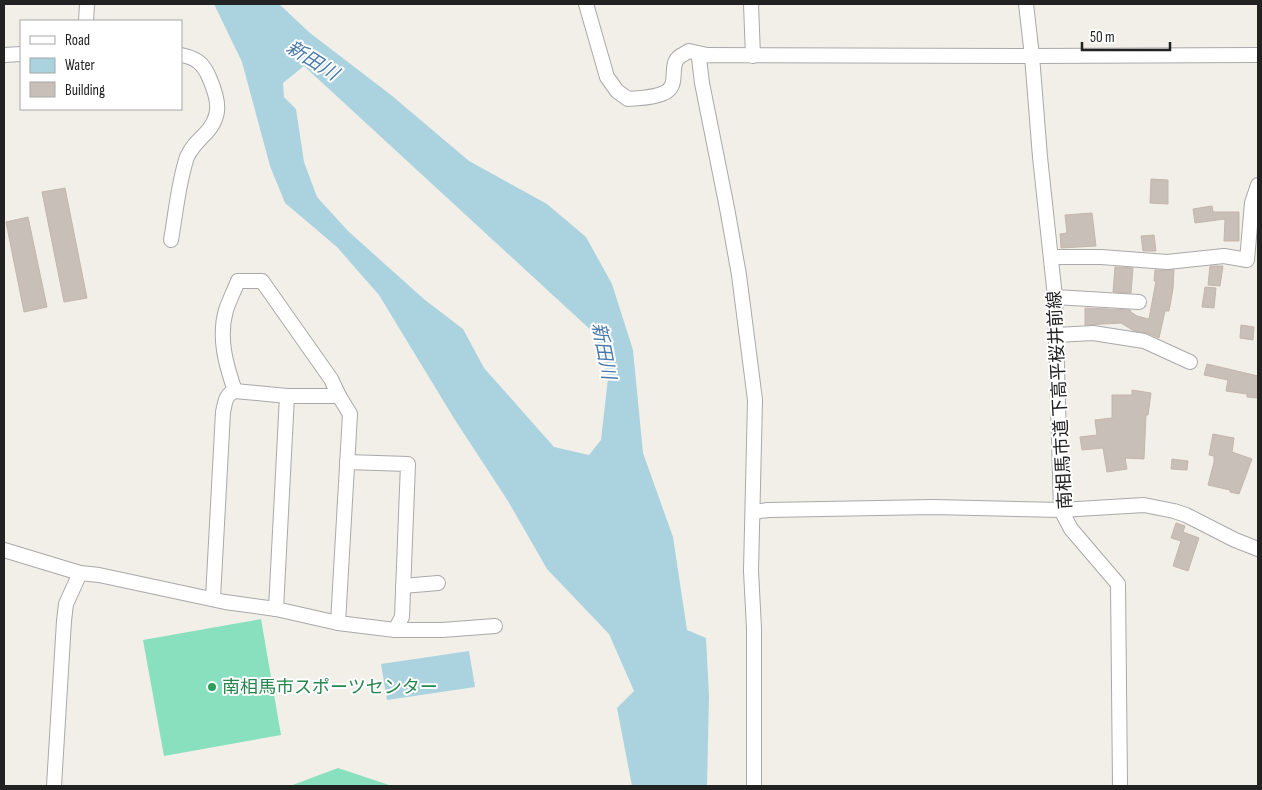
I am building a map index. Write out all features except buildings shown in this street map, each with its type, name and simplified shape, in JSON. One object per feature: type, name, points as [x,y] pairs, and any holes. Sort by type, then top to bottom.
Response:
[{"type":"street","points":[[86,20],[87,4]]},
{"type":"street","points":[[586,4],[608,77],[618,91],[628,99],[666,93],[671,87],[674,77],[674,66],[678,58],[689,51],[708,55],[753,56],[1258,55]]},
{"type":"street","points":[[751,4],[753,56]]},
{"type":"street","name":"南相馬市道 下高平桜井前線","points":[[1026,4],[1040,157],[1056,297],[1061,510],[1071,529],[1118,584],[1120,786]]},
{"type":"street","points":[[4,55],[20,54]]},
{"type":"street","points":[[171,240],[179,188],[189,152],[194,144],[205,134],[218,112],[217,97],[205,69],[193,57],[182,55]]},
{"type":"street","points":[[708,55],[699,58],[702,83],[739,275],[755,400],[751,571],[754,628],[754,786]]},
{"type":"street","points":[[1052,257],[1101,257],[1167,262],[1224,256],[1248,260],[1252,203],[1258,186]]},
{"type":"street","points":[[234,391],[225,359],[222,335],[226,311],[238,281],[262,281],[331,379],[350,414],[338,623]]},
{"type":"street","points":[[1056,297],[1139,302]]},
{"type":"street","points":[[1057,335],[1093,333],[1144,341],[1190,362]]},
{"type":"street","points":[[213,598],[223,412],[226,399],[234,391],[287,396],[339,396]]},
{"type":"street","points":[[276,610],[287,396]]},
{"type":"street","points":[[347,462],[408,464],[402,618],[395,630]]},
{"type":"street","points":[[753,512],[768,510],[933,507],[1061,510],[1133,505],[1154,506],[1186,515],[1235,540],[1258,549]]},
{"type":"street","points":[[4,550],[80,572],[99,574],[225,602],[338,623],[395,630],[442,630],[495,626]]},
{"type":"street","points":[[54,786],[66,604],[80,572]]},
{"type":"street","points":[[403,586],[438,583]]},
{"type":"green space","name":"南相馬市スポーツセンター","points":[[261,619],[281,735],[164,756],[143,640]]},
{"type":"green space","points":[[338,768],[392,786],[290,786]]},
{"type":"water","name":"新田川","points":[[214,4],[279,4],[310,33],[391,95],[469,161],[547,204],[586,237],[612,284],[633,350],[643,453],[673,537],[687,630],[706,638],[709,696],[707,786],[632,786],[617,708],[634,691],[609,634],[547,569],[508,501],[455,420],[379,295],[337,247],[285,203],[270,166],[242,62]],"holes":[[[304,66],[594,333],[608,378],[601,440],[589,455],[554,447],[484,368],[463,329],[425,300],[348,231],[317,197],[304,162],[296,109],[284,97],[283,83]]]},
{"type":"water","points":[[469,651],[475,687],[387,700],[381,664]]},
{"type":"place","name":"南相馬市スポーツセンター","points":[[212,687]]}]
